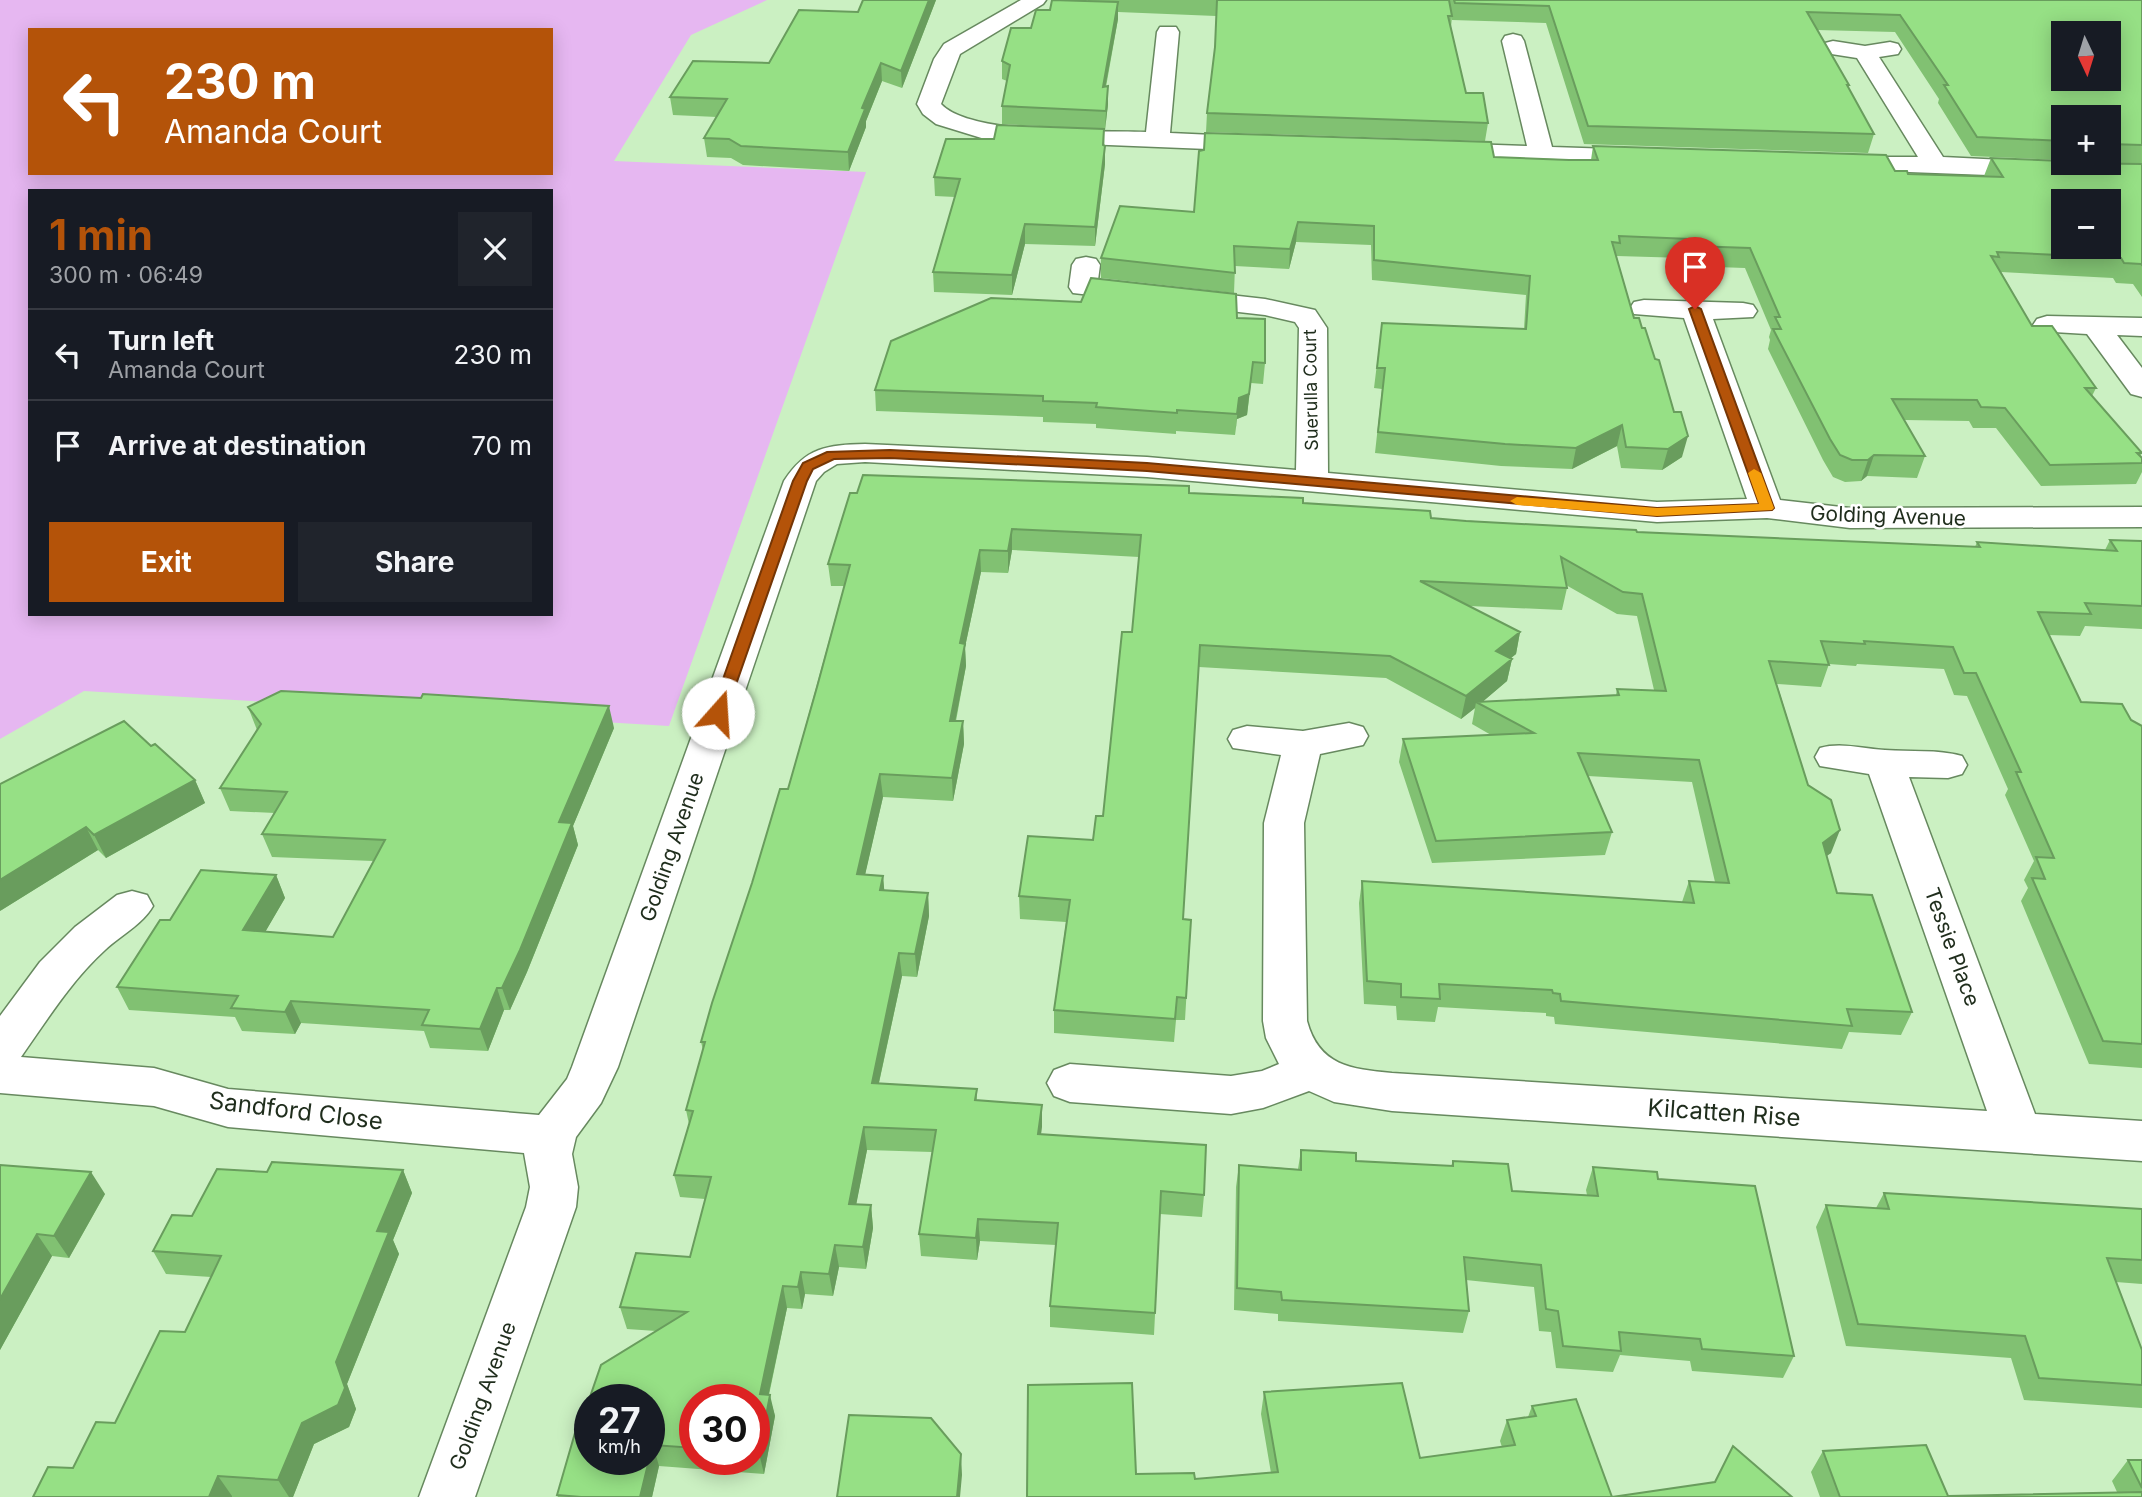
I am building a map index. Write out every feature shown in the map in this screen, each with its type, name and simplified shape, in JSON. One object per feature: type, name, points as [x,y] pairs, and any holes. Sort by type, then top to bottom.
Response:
[{"type":"street","points":[[1035,0],[952,49],[945,59],[929,103],[931,110],[944,119],[988,133],[1280,144]]},
{"type":"street","points":[[1142,28],[1177,31],[1157,140]]},
{"type":"street","points":[[1540,39],[1503,40],[1541,153]]},
{"type":"street","points":[[1833,48],[1865,53],[1892,49]]},
{"type":"street","points":[[1865,53],[1935,164]]},
{"type":"street","points":[[1417,149],[1665,158]]},
{"type":"street","points":[[1817,163],[1935,164],[1992,169],[2142,174]]},
{"type":"street","name":"Suerulla Court","points":[[1083,287],[1275,308],[1305,316],[1313,328],[1312,481]]},
{"type":"street","points":[[1643,308],[1743,311]]},
{"type":"street","points":[[1695,309],[1767,508]]},
{"type":"street","points":[[2047,325],[2142,327]]},
{"type":"street","points":[[2096,327],[2142,388]]},
{"type":"street","name":"Golding Avenue","points":[[447,1497],[551,1207],[554,1187],[548,1154],[552,1136],[560,1121],[585,1090],[595,1067],[800,481],[808,466],[832,455],[865,453],[1147,467],[1657,512],[1767,508],[1850,518],[2142,517]]},
{"type":"street","points":[[1247,739],[1303,744],[1349,736]]},
{"type":"street","name":"Kilcatten Rise","points":[[1303,744],[1284,823],[1285,1021],[1297,1054],[1311,1069],[1334,1083],[1371,1090],[2142,1140]]},
{"type":"street","points":[[1834,757],[1884,763],[1948,765]]},
{"type":"street","name":"Tessie Place","points":[[1884,763],[2018,1132]]},
{"type":"street","points":[[0,1051],[55,974],[90,938],[132,906]]},
{"type":"street","points":[[1070,1083],[1231,1095],[1256,1094],[1311,1069]]},
{"type":"street","name":"Sandford Close","points":[[0,1074],[154,1087],[228,1108],[552,1136]]},
{"type":"shaded area","points":[[0,0],[767,0],[691,35],[614,161],[866,172],[669,726],[84,691],[0,739]]},
{"type":"building","points":[[863,0],[929,0],[901,71],[881,63],[862,108],[865,109],[848,152],[741,146],[729,139],[704,138],[727,99],[670,97],[693,61],[769,63],[799,10],[858,12]]},
{"type":"building","points":[[1052,0],[1118,2],[1103,87],[1108,86],[1106,111],[1002,106],[1010,65],[1002,61],[1011,28],[1031,28],[1036,10],[1050,10]]},
{"type":"building","points":[[1217,0],[1449,0],[1452,16],[1448,16],[1466,93],[1483,93],[1488,123],[1207,113],[1215,47]]},
{"type":"building","points":[[1454,0],[2142,0],[2142,145],[2121,144],[2121,105],[2051,105],[2051,140],[1977,137],[1944,85],[1948,85],[1900,15],[1807,12],[1874,134],[1588,126],[1549,6],[1455,3]]},
{"type":"building","points":[[997,125],[1104,129],[1105,146],[1095,227],[1025,224],[1012,275],[933,272],[960,179],[934,177],[946,139],[994,139]]},
{"type":"building","points":[[1205,133],[1491,142],[1494,157],[1569,160],[1598,160],[1593,146],[1886,155],[1895,171],[1907,171],[1908,174],[2003,177],[1991,158],[2051,160],[2051,175],[2121,175],[2121,164],[2142,164],[2142,265],[2124,263],[2121,258],[2121,189],[2051,189],[2051,255],[1997,252],[1999,257],[1991,256],[2032,326],[2052,326],[2096,388],[2085,388],[2142,453],[2137,453],[2142,458],[2142,463],[2050,465],[2005,408],[1981,407],[1977,400],[1892,399],[1925,456],[1874,455],[1868,460],[1852,460],[1840,455],[1773,329],[1781,329],[1775,317],[1780,317],[1750,248],[1692,246],[1690,239],[1619,236],[1620,243],[1612,242],[1634,318],[1639,318],[1642,328],[1645,328],[1655,359],[1659,360],[1674,412],[1681,412],[1688,436],[1668,449],[1626,447],[1622,425],[1576,448],[1378,432],[1385,368],[1377,368],[1382,323],[1526,329],[1530,276],[1374,260],[1374,226],[1298,222],[1290,249],[1234,246],[1235,273],[1101,258],[1120,206],[1194,212],[1199,151],[1204,150]]},
{"type":"building","points":[[1091,278],[1236,294],[1237,318],[1265,319],[1265,363],[1253,362],[1249,394],[1239,398],[1237,414],[1096,407],[1097,403],[1043,401],[1043,396],[875,390],[891,341],[991,298],[1081,302]]},
{"type":"building","points":[[863,475],[1189,486],[1189,493],[1303,498],[1303,503],[1430,511],[1431,518],[1637,532],[1980,547],[1977,542],[2117,551],[2110,540],[2142,541],[2142,606],[2085,603],[2091,614],[2038,612],[2081,702],[2122,704],[2131,720],[2142,726],[2142,1044],[2103,1041],[2032,878],[2045,879],[2036,857],[2054,858],[2016,772],[2021,772],[1976,673],[1964,673],[1953,647],[1821,641],[1829,665],[1769,661],[1808,785],[1831,800],[1840,830],[1823,843],[1837,893],[1872,895],[1912,1012],[1847,1009],[1852,1026],[1561,1001],[1560,994],[1553,993],[1552,990],[1439,984],[1440,999],[1401,997],[1401,984],[1367,981],[1362,881],[1694,903],[1689,881],[1729,883],[1699,760],[1578,753],[1612,832],[1436,841],[1403,739],[1534,733],[1476,702],[1619,695],[1617,689],[1666,691],[1642,594],[1623,592],[1561,557],[1567,588],[1420,581],[1520,632],[1496,651],[1512,659],[1466,696],[1390,656],[1200,645],[1183,919],[1191,920],[1186,998],[1177,997],[1175,1019],[1054,1010],[1070,900],[1019,896],[1028,836],[1093,840],[1096,816],[1103,816],[1122,632],[1132,632],[1141,535],[1012,529],[1008,551],[980,550],[960,643],[965,644],[950,721],[963,721],[952,778],[880,774],[857,874],[883,876],[880,890],[928,893],[915,954],[899,953],[872,1083],[977,1089],[975,1100],[1042,1105],[1038,1134],[1206,1145],[1204,1195],[1161,1191],[1155,1313],[1050,1306],[1058,1223],[978,1219],[976,1238],[919,1234],[936,1130],[864,1127],[849,1204],[871,1205],[863,1247],[835,1245],[829,1274],[801,1272],[798,1287],[783,1286],[762,1384],[679,1384],[679,1447],[665,1446],[665,1384],[594,1384],[601,1365],[687,1312],[620,1307],[636,1253],[690,1257],[711,1177],[674,1175],[693,1111],[686,1110],[705,1042],[701,1042],[712,1003],[780,789],[788,789],[817,687],[850,565],[828,564],[850,493],[857,493]]},
{"type":"building","points":[[281,691],[421,698],[423,694],[609,706],[559,822],[572,823],[520,950],[502,988],[497,988],[480,1029],[422,1025],[429,1010],[291,1001],[285,1012],[231,1008],[238,996],[117,987],[160,920],[170,920],[201,870],[276,875],[243,930],[333,937],[385,840],[262,834],[287,792],[220,788],[261,724],[248,707]]},
{"type":"building","points":[[124,721],[151,746],[155,744],[195,780],[94,835],[86,827],[0,880],[0,784]]},
{"type":"building","points":[[1301,1150],[1356,1153],[1356,1161],[1453,1166],[1453,1161],[1508,1164],[1512,1191],[1598,1196],[1593,1167],[1657,1172],[1658,1179],[1755,1186],[1794,1356],[1702,1349],[1700,1339],[1619,1332],[1621,1351],[1563,1346],[1558,1311],[1546,1309],[1541,1265],[1464,1257],[1469,1311],[1282,1300],[1281,1292],[1237,1288],[1239,1165],[1301,1170]]},
{"type":"building","points":[[272,1162],[403,1170],[377,1231],[389,1232],[336,1362],[345,1388],[338,1405],[302,1423],[278,1480],[218,1476],[209,1497],[33,1497],[48,1467],[73,1468],[96,1422],[115,1423],[160,1331],[185,1332],[221,1256],[153,1251],[172,1215],[192,1216],[217,1169],[267,1172]]},
{"type":"building","points":[[0,1165],[91,1172],[54,1236],[37,1234],[0,1299]]},
{"type":"building","points":[[1884,1193],[2142,1209],[2142,1260],[2107,1258],[2142,1350],[2142,1385],[2039,1378],[2025,1336],[1858,1324],[1826,1205],[1889,1209]]},
{"type":"building","points":[[1132,1383],[1136,1474],[1194,1473],[1195,1479],[1278,1472],[1264,1392],[1402,1383],[1420,1458],[1515,1445],[1507,1420],[1536,1416],[1532,1406],[1576,1399],[1612,1497],[1027,1497],[1028,1385]]},
{"type":"building","points":[[849,1415],[931,1418],[961,1454],[957,1497],[837,1497]]},
{"type":"building","points":[[574,1436],[574,1475],[645,1475],[640,1497],[557,1495]]},
{"type":"building","points":[[1926,1445],[1948,1496],[2142,1492],[2142,1497],[1840,1497],[1823,1451]]},
{"type":"building","points":[[1733,1446],[1792,1497],[1612,1497],[1715,1482]]},
{"type":"building","points":[[2128,1460],[2142,1460],[2142,1488]]},
{"type":"slow traffic","points":[[1517,501],[1657,512],[1767,508],[1754,473]]},
{"type":"route","points":[[718,713],[800,481],[808,466],[832,455],[865,453],[1147,467],[1657,512],[1767,508],[1695,309]]}]
